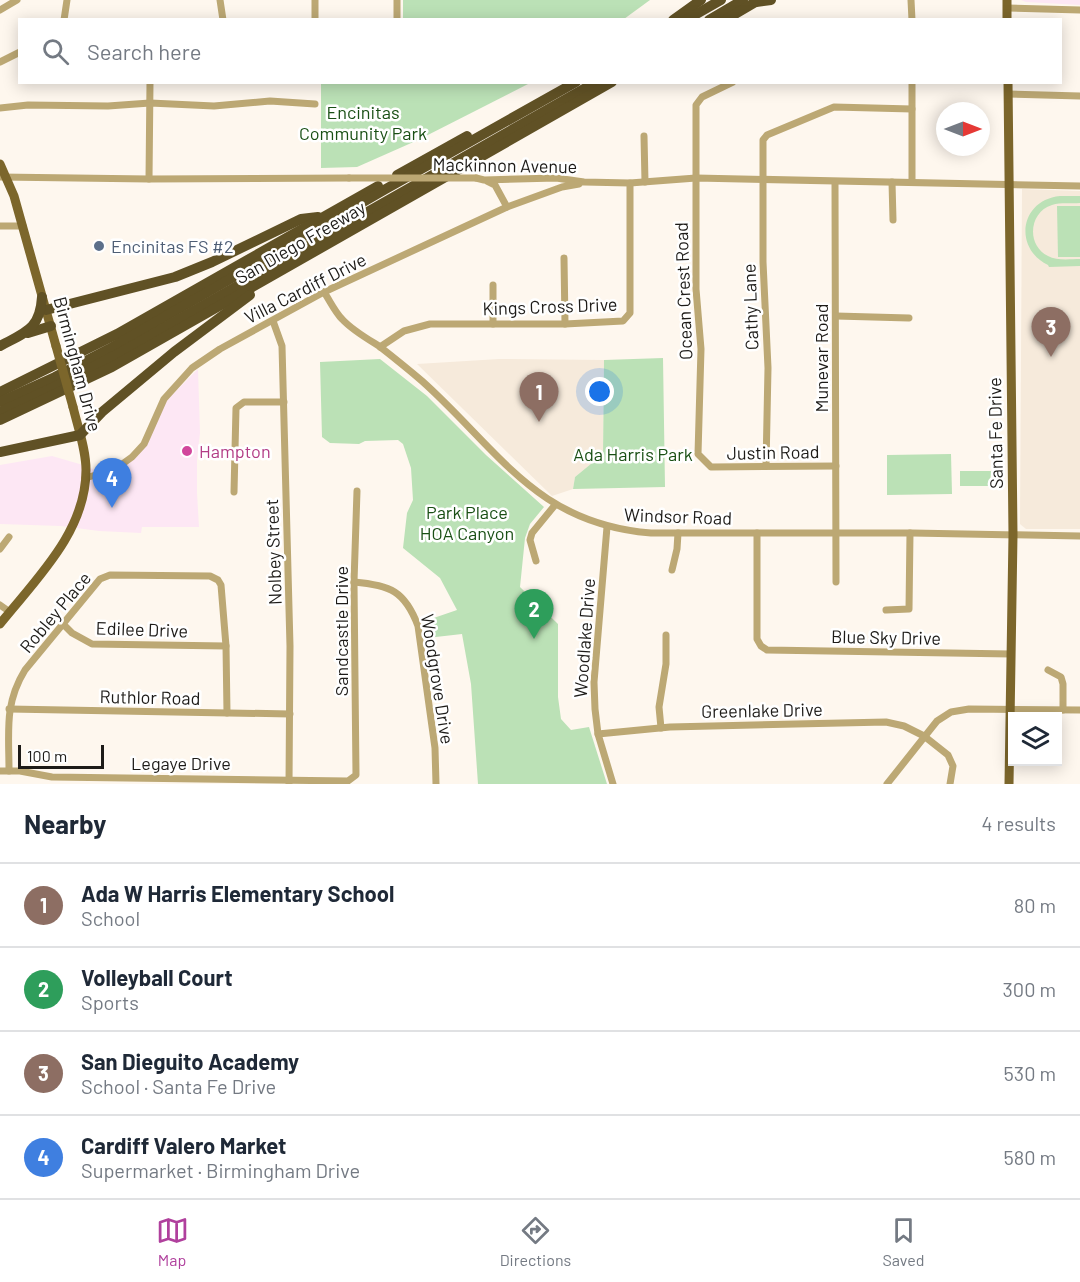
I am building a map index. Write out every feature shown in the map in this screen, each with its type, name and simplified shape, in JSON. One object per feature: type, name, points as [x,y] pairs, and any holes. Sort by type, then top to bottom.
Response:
[{"type":"highway","points":[[678,18],[701,0]]},
{"type":"highway","points":[[679,18],[711,0]]},
{"type":"highway","points":[[690,18],[721,0]]},
{"type":"highway","points":[[712,18],[743,0]]},
{"type":"highway","points":[[728,18],[758,1],[771,0]]},
{"type":"highway","name":"San Diego Freeway","points":[[0,392],[117,334],[560,84]]},
{"type":"highway","points":[[0,402],[109,349],[572,84]]},
{"type":"highway","points":[[0,412],[116,355],[592,84]]},
{"type":"highway","name":"San Diego Freeway","points":[[0,420],[95,376],[609,84]]},
{"type":"highway","points":[[46,310],[175,277],[302,219],[324,216]]},
{"type":"highway","points":[[0,452],[80,435],[102,412],[174,352],[284,270]]},
{"type":"highway","points":[[0,346],[36,323],[41,314],[42,297]]},
{"type":"highway","points":[[22,334],[51,326]]},
{"type":"main road","name":"Santa Fe Drive","points":[[1008,84],[1013,535],[1009,784]]},
{"type":"main road","name":"Birmingham Drive","points":[[0,164],[23,226],[73,407],[84,452],[85,478],[82,504],[76,523],[52,560],[0,624]]},
{"type":"street","points":[[0,10],[17,0]]},
{"type":"street","points":[[64,18],[67,0]]},
{"type":"street","points":[[220,0],[223,18]]},
{"type":"street","points":[[315,0],[315,18]]},
{"type":"street","points":[[397,0],[397,18]]},
{"type":"street","points":[[911,0],[912,18]]},
{"type":"street","points":[[1007,4],[1080,9]]},
{"type":"street","points":[[0,62],[18,53]]},
{"type":"street","points":[[149,179],[150,84]]},
{"type":"street","name":"Ocean Crest Road","points":[[711,467],[698,454],[701,349],[696,289],[696,105],[702,97],[729,84]]},
{"type":"street","points":[[912,84],[912,182]]},
{"type":"street","points":[[1008,94],[1080,96]]},
{"type":"street","points":[[0,108],[28,105],[214,106],[270,101],[315,104]]},
{"type":"street","name":"Cathy Lane","points":[[766,466],[768,368],[763,262],[763,140],[767,135],[834,107],[912,109]]},
{"type":"street","points":[[644,136],[645,182]]},
{"type":"street","name":"Mackinnon Avenue","points":[[4,177],[476,178],[484,180],[556,178],[584,182],[630,183],[696,178],[1080,186]]},
{"type":"street","points":[[484,180],[495,185],[507,207]]},
{"type":"street","name":"Villa Cardiff Drive","points":[[85,478],[114,470],[132,457],[144,444],[164,399],[192,368],[220,349],[324,292],[507,207],[562,187],[584,182]]},
{"type":"street","name":"Munevar Road","points":[[835,182],[836,582]]},
{"type":"street","points":[[892,182],[893,220]]},
{"type":"street","name":"Kings Cross Drive","points":[[380,347],[404,331],[417,326],[623,321],[629,317],[630,183]]},
{"type":"street","points":[[1,229],[23,226]]},
{"type":"street","points":[[564,258],[565,324]]},
{"type":"street","points":[[493,285],[493,324]]},
{"type":"street","name":"Windsor Road","points":[[324,292],[340,318],[422,381],[518,476],[555,505],[608,527],[624,531],[678,534],[1080,536]]},
{"type":"street","points":[[836,316],[909,318]]},
{"type":"street","name":"Nolbey Street","points":[[273,321],[282,346],[284,402],[290,646],[289,782]]},
{"type":"street","points":[[234,492],[236,408],[243,402],[284,402]]},
{"type":"street","name":"Justin Road","points":[[711,467],[836,466]]},
{"type":"street","name":"Sandcastle Drive","points":[[357,491],[354,582],[357,771]]},
{"type":"street","points":[[536,561],[530,540],[531,533],[555,505]]},
{"type":"street","name":"Woodlake Drive","points":[[608,527],[594,682],[598,735],[613,784]]},
{"type":"street","points":[[672,570],[678,534]]},
{"type":"street","name":"Blue Sky Drive","points":[[757,534],[757,639],[761,646],[772,651],[1011,654]]},
{"type":"street","points":[[886,610],[909,609],[910,534]]},
{"type":"street","points":[[0,549],[9,537]]},
{"type":"street","name":"Robley Place","points":[[9,771],[9,709],[13,693],[25,670],[100,579],[110,574],[205,576],[218,580],[221,585],[226,646]]},
{"type":"street","name":"Woodgrove Drive","points":[[354,582],[376,584],[393,590],[412,609],[418,626],[432,726],[436,784]]},
{"type":"street","points":[[0,604],[10,612]]},
{"type":"street","name":"Edilee Drive","points":[[63,624],[72,633],[92,644],[226,646]]},
{"type":"street","points":[[661,728],[659,707],[666,664],[666,635]]},
{"type":"street","points":[[226,646],[228,713]]},
{"type":"street","points":[[1048,670],[1061,677],[1063,710]]},
{"type":"street","name":"Ruthlor Road","points":[[9,709],[290,714]]},
{"type":"street","points":[[887,784],[937,721],[951,712],[969,709],[1080,710]]},
{"type":"street","name":"Greenlake Drive","points":[[598,735],[661,728],[886,722],[904,726],[924,736],[951,758],[953,766],[950,784]]},
{"type":"street","name":"Legaye Drive","points":[[0,771],[51,777],[289,782],[348,781],[356,775],[357,771]]},
{"type":"shaded area","points":[[1021,0],[1080,0],[1080,5],[1026,2]]},
{"type":"shaded area","points":[[1022,189],[1080,191],[1080,529],[1026,529],[1020,524]]},
{"type":"shaded area","points":[[499,359],[604,360],[603,454],[575,477],[573,489],[552,496],[417,364]]},
{"type":"shaded area","points":[[198,369],[199,527],[142,527],[141,533],[61,526],[0,524],[0,465],[52,456],[105,474],[147,444],[166,401]]},
{"type":"green space","points":[[403,0],[650,0],[625,18],[403,18]]},
{"type":"green space","name":"Encinitas Community Park","points":[[321,84],[528,84],[418,140],[357,167],[321,168]]},
{"type":"green space","points":[[1060,196],[1080,196],[1080,203],[1055,204],[1044,209],[1035,221],[1033,229],[1036,244],[1041,251],[1052,258],[1080,259],[1080,266],[1049,267],[1029,248],[1026,226],[1029,215],[1036,206],[1047,199]]},
{"type":"green space","points":[[1057,206],[1080,206],[1080,257],[1058,257]]},
{"type":"green space","name":"Ada Harris Park","points":[[663,358],[665,487],[573,489],[575,477],[603,454],[604,360]]},
{"type":"green space","name":"Park Place HOA Canyon","points":[[380,359],[427,396],[486,455],[544,507],[530,524],[525,538],[520,587],[558,624],[558,697],[561,719],[571,730],[589,727],[607,784],[478,784],[471,684],[462,634],[427,638],[422,622],[457,610],[440,578],[403,548],[407,513],[413,500],[411,468],[403,444],[398,440],[365,441],[359,444],[330,443],[322,437],[320,362]]},
{"type":"green space","points":[[951,454],[952,494],[887,495],[887,455]]},
{"type":"green space","points":[[960,471],[991,471],[990,486],[960,486]]},
{"type":"place","name":"Encinitas FS #2","points":[[99,246]]},
{"type":"place","name":"San Dieguito Academy","points":[[1051,357]]},
{"type":"place","name":"Ada W Harris Elementary School","points":[[539,422]]},
{"type":"place","name":"Hampton","points":[[187,451]]},
{"type":"place","name":"Cardiff Valero Market","points":[[112,508]]},
{"type":"place","name":"Volleyball Court","points":[[534,639]]}]
